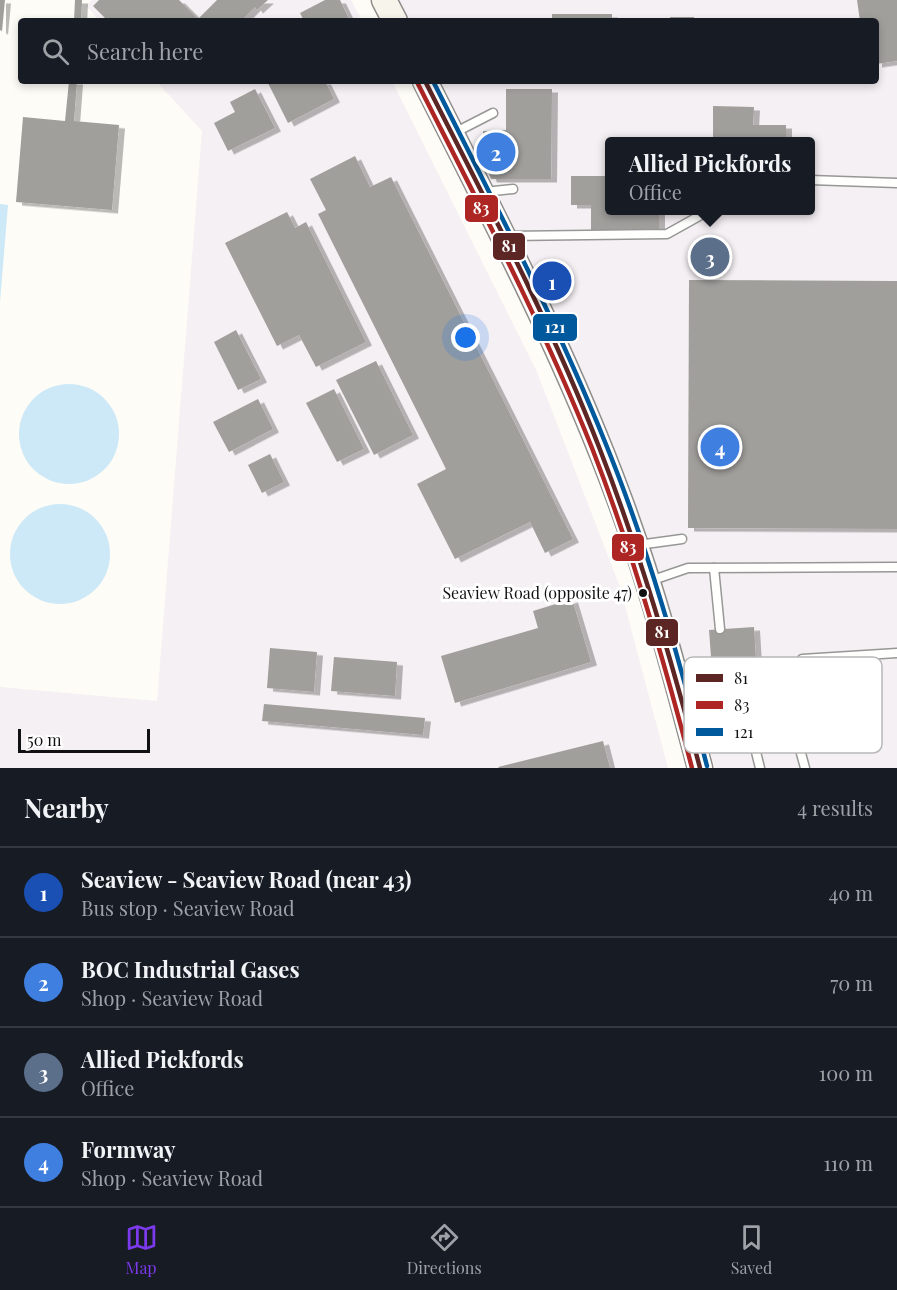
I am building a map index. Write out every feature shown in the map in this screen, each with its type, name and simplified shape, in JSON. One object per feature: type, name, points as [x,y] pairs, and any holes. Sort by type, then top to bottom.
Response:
[{"type":"main road","points":[[384,0],[393,18]]},
{"type":"main road","points":[[427,84],[565,365],[636,545],[684,710]]},
{"type":"main road","points":[[696,753],[700,768]]},
{"type":"lane","points":[[452,134],[493,113]]},
{"type":"lane","points":[[815,180],[897,183]]},
{"type":"lane","points":[[481,192],[513,189]]},
{"type":"lane","points":[[502,236],[667,234],[701,215]]},
{"type":"lane","points":[[636,545],[682,539]]},
{"type":"lane","points":[[648,581],[688,568],[896,567]]},
{"type":"lane","points":[[714,568],[720,629]]},
{"type":"lane","points":[[834,657],[897,653]]},
{"type":"lane","points":[[756,753],[760,768]]},
{"type":"lane","points":[[801,753],[805,768]]},
{"type":"shaded area","points":[[92,0],[351,0],[360,18],[97,18],[86,6]]},
{"type":"shaded area","points":[[397,0],[897,0],[897,768],[715,768],[710,753],[882,753],[882,657],[684,657],[684,666],[638,515],[573,354],[438,84],[879,84],[879,18],[406,18]]},
{"type":"shaded area","points":[[159,84],[393,84],[537,372],[620,587],[668,768],[0,768],[0,687],[157,701],[202,131]]},
{"type":"water","points":[[0,204],[8,205],[0,302]]},
{"type":"water","points":[[69,384],[88,388],[104,399],[115,415],[119,434],[115,453],[104,469],[88,480],[69,484],[50,480],[34,469],[23,453],[19,434],[23,415],[34,399],[50,388]]},
{"type":"water","points":[[60,504],[79,508],[95,519],[106,535],[110,554],[106,573],[95,589],[79,600],[60,604],[41,600],[25,589],[14,573],[10,554],[14,535],[25,519],[41,508]]},
{"type":"building","points":[[0,0],[5,0],[2,31],[0,30]]},
{"type":"building","points":[[75,0],[82,0],[81,18],[74,18]]},
{"type":"building","points":[[99,0],[179,0],[197,18],[105,18],[93,6]]},
{"type":"building","points":[[217,0],[268,0],[257,10],[255,7],[244,18],[199,18]]},
{"type":"building","points":[[325,0],[340,0],[349,18],[302,18],[300,13]]},
{"type":"building","points":[[857,0],[897,0],[897,61],[879,64],[879,18],[860,18]]},
{"type":"building","points":[[552,14],[612,14],[612,18],[552,18]]},
{"type":"building","points":[[670,17],[694,17],[694,18]]},
{"type":"building","points":[[69,84],[77,84],[74,121],[119,125],[112,210],[16,202],[23,117],[65,121]]},
{"type":"building","points":[[268,84],[326,84],[334,99],[288,123]]},
{"type":"building","points":[[255,89],[275,128],[228,151],[214,123],[235,112],[230,102]]},
{"type":"building","points":[[506,89],[552,89],[551,179],[491,179],[483,158],[483,131],[506,130]]},
{"type":"building","points":[[713,106],[754,107],[753,125],[786,125],[786,137],[713,137]]},
{"type":"building","points":[[355,156],[370,187],[391,177],[573,539],[545,553],[530,522],[455,559],[417,484],[446,469],[318,214],[326,210],[310,179]]},
{"type":"building","points":[[571,176],[605,176],[605,215],[659,215],[659,231],[591,231],[591,205],[571,205]]},
{"type":"building","points":[[287,212],[295,228],[306,222],[366,342],[316,367],[299,335],[277,346],[225,243]]},
{"type":"building","points":[[689,280],[897,281],[897,529],[688,528]]},
{"type":"building","points":[[236,330],[261,379],[238,390],[214,342]]},
{"type":"building","points":[[376,361],[413,435],[374,455],[336,380]]},
{"type":"building","points":[[334,389],[364,449],[337,462],[306,403]]},
{"type":"building","points":[[258,399],[273,429],[229,452],[213,422]]},
{"type":"building","points":[[270,454],[284,482],[262,493],[248,465]]},
{"type":"building","points":[[572,599],[591,662],[455,703],[441,656],[538,628],[533,611]]},
{"type":"building","points":[[754,627],[756,657],[711,657],[709,630]]},
{"type":"building","points":[[270,648],[317,652],[314,692],[267,688]]},
{"type":"building","points":[[334,657],[397,662],[395,696],[331,691]]},
{"type":"building","points":[[264,704],[425,718],[423,735],[262,721]]},
{"type":"building","points":[[603,741],[610,768],[498,767]]},
{"type":"transit line","name":"83","points":[[418,84],[487,219],[573,401],[621,527],[647,607],[684,739]]},
{"type":"transit line","name":"81","points":[[427,84],[494,216],[580,400],[628,526],[684,709]]},
{"type":"transit line","name":"121","points":[[435,84],[501,215],[586,396],[635,521],[684,683]]},
{"type":"transit line","name":"83","points":[[688,753],[692,768]]},
{"type":"transit line","name":"81","points":[[696,753],[700,768]]},
{"type":"transit line","name":"121","points":[[703,753],[707,766]]},
{"type":"place","name":"BOC Industrial Gases","points":[[496,152]]},
{"type":"place","name":"Allied Pickfords","points":[[710,257]]},
{"type":"place","name":"Seaview - Seaview Road (near 43)","points":[[552,281]]},
{"type":"place","name":"Formway","points":[[720,447]]},
{"type":"place","name":"Seaview Road (opposite 47)","points":[[643,593]]}]
